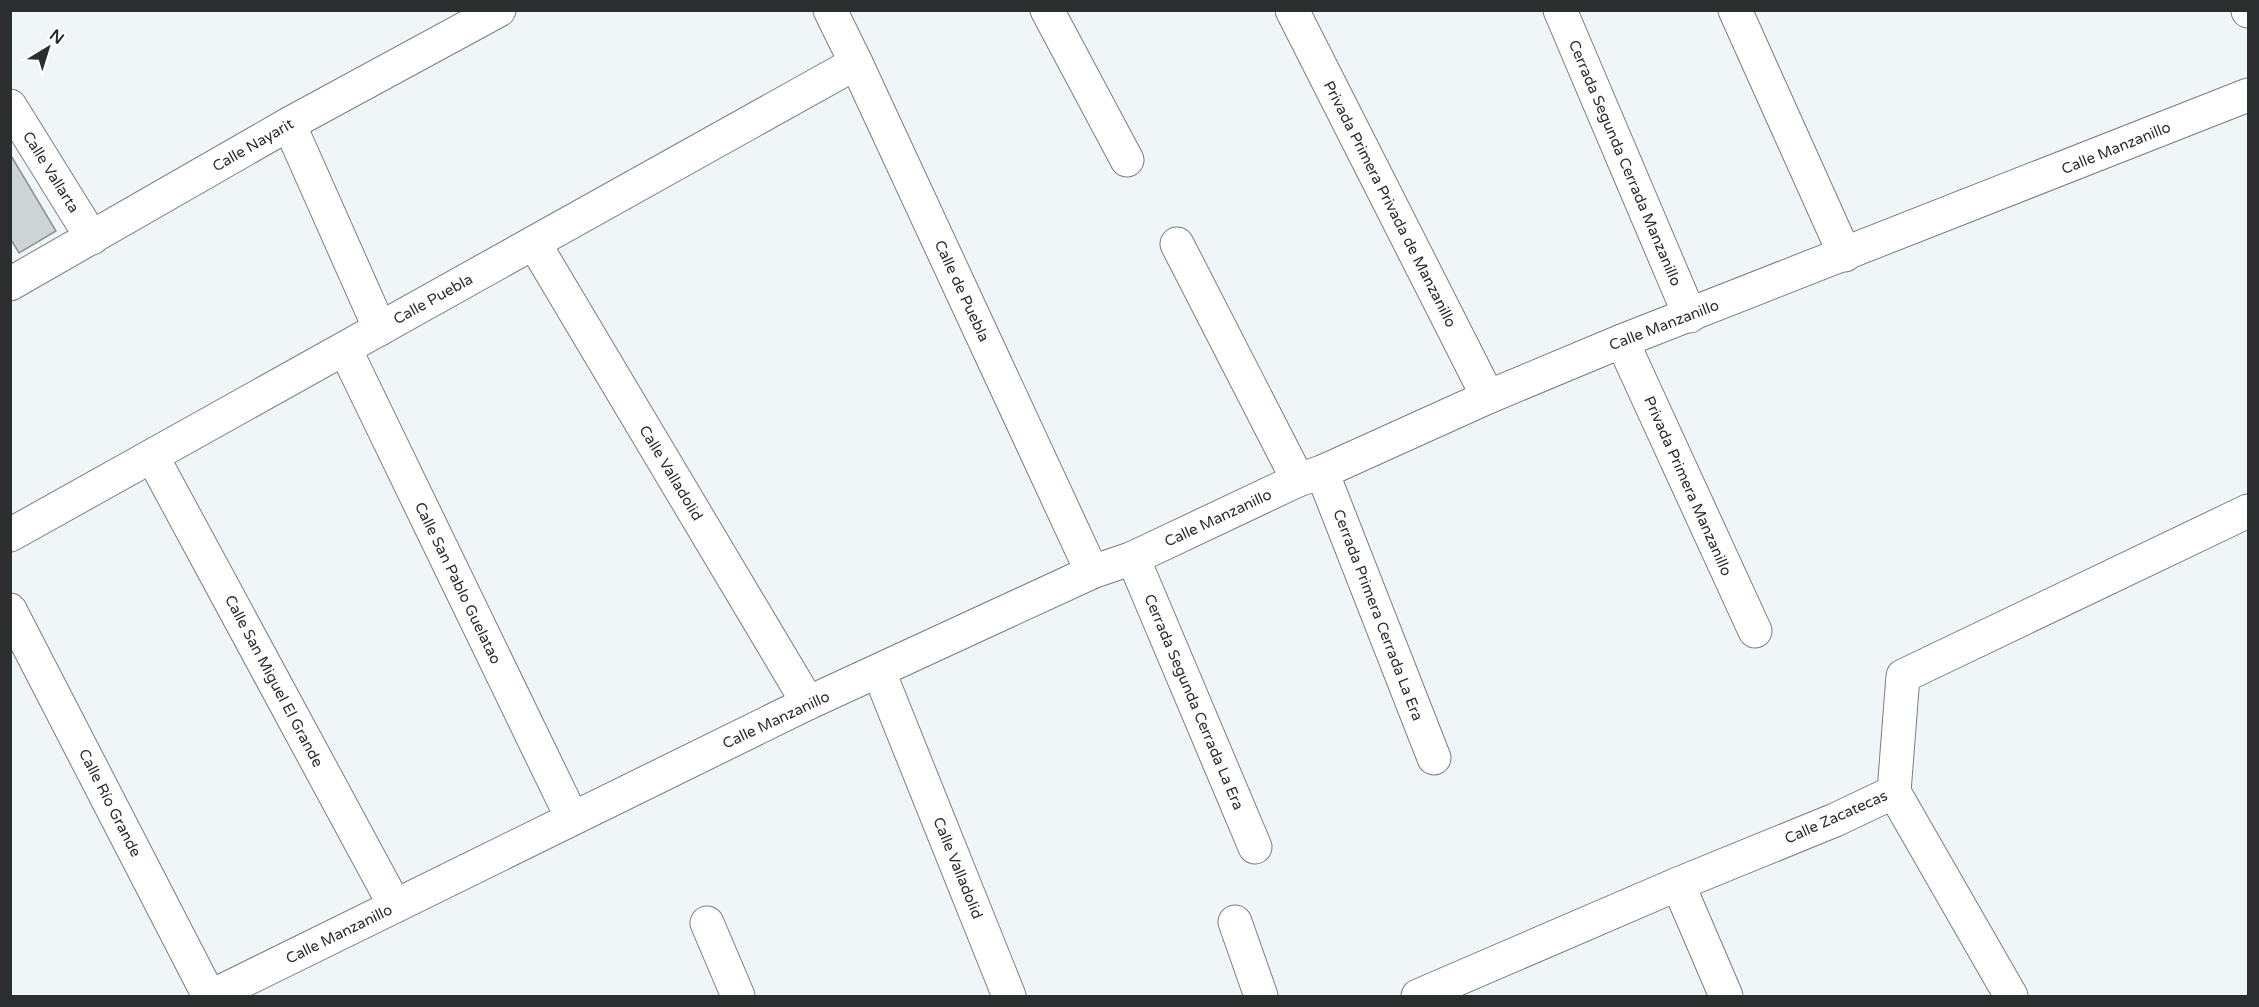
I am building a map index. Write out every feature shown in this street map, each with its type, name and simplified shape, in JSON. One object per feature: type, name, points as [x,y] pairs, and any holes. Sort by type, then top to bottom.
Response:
[{"type":"street","name":"Calle Nayarit","points":[[10,284],[289,124],[499,10]]},
{"type":"street","name":"Calle de Puebla","points":[[830,10],[1092,572]]},
{"type":"street","points":[[1047,10],[1127,160]]},
{"type":"street","name":"Privada Primera Privada de Manzanillo","points":[[1292,10],[1488,397]]},
{"type":"street","name":"Cerrada Segunda Cerrada Manzanillo","points":[[1560,10],[1690,316]]},
{"type":"street","points":[[1735,10],[1845,255]]},
{"type":"street","name":"Calle Puebla","points":[[10,535],[856,63]]},
{"type":"street","name":"Calle Manzanillo","points":[[210,996],[808,704],[1092,572],[1133,558],[1488,397],[1622,341],[2248,95]]},
{"type":"street","name":"Calle Vallarta","points":[[10,106],[92,238]]},
{"type":"street","points":[[289,124],[380,329]]},
{"type":"street","name":"Calle Valladolid","points":[[534,243],[808,704]]},
{"type":"street","name":"Cerrada Primera Cerrada La Era","points":[[1177,244],[1310,476],[1434,758]]},
{"type":"street","name":"Privada Primera Manzanillo","points":[[1622,341],[1755,631]]},
{"type":"street","name":"Calle San Pablo Guelatao","points":[[345,349],[572,818]]},
{"type":"street","name":"Calle San Miguel El Grande","points":[[152,456],[395,906]]},
{"type":"street","name":"Calle Zacatecas","points":[[1418,996],[1678,884],[1835,820],[1894,792],[1904,676],[2248,511]]},
{"type":"street","name":"Cerrada Segunda Cerrada La Era","points":[[1133,558],[1255,848]]},
{"type":"street","name":"Calle Río Grande","points":[[10,610],[210,996]]},
{"type":"street","name":"Calle Valladolid","points":[[879,672],[1009,996]]},
{"type":"street","points":[[1894,792],[2011,996]]},
{"type":"street","points":[[1678,884],[1726,996]]},
{"type":"street","points":[[1234,922],[1261,996]]},
{"type":"street","points":[[707,923],[738,996]]},
{"type":"building","points":[[10,154],[56,231],[19,253],[10,238]]}]
